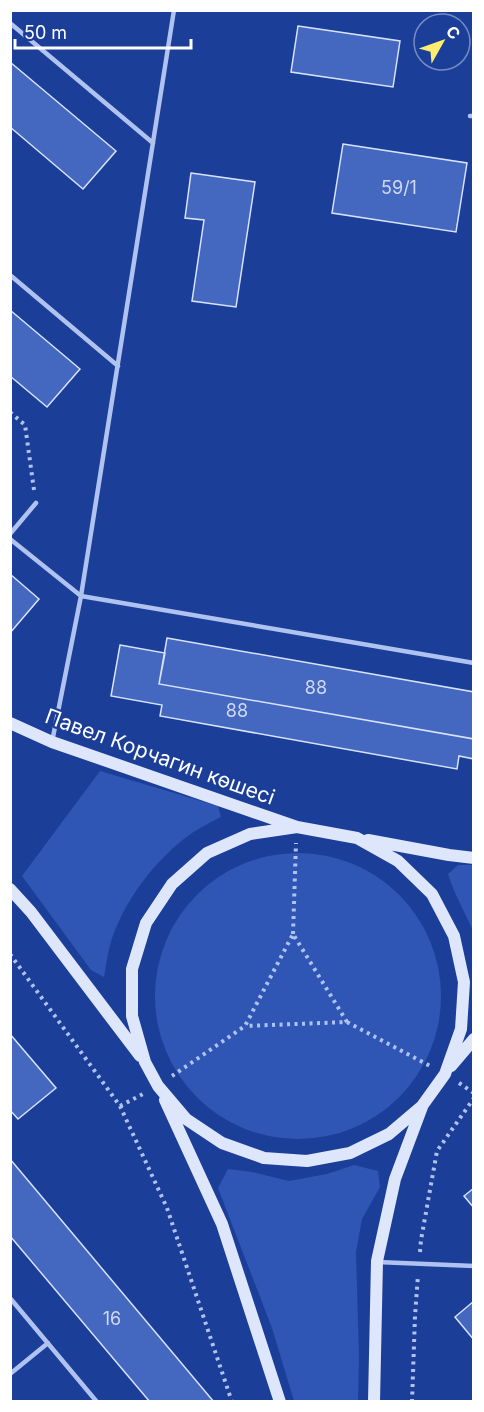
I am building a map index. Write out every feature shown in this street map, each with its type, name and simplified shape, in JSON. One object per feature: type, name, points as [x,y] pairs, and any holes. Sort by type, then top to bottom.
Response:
[{"type":"street","name":"Павел Корчагин көшесі","points":[[10,723],[52,742],[297,827]]},
{"type":"street","points":[[145,1062],[132,1016],[132,969],[146,924],[152,914],[172,884],[207,853],[250,834],[297,827],[474,858]]},
{"type":"street","points":[[357,838],[398,861],[432,894],[454,936],[464,982],[464,994],[461,1029],[445,1074]]},
{"type":"street","points":[[10,889],[31,912],[145,1062],[158,1086],[222,1224],[280,1401]]},
{"type":"street","points":[[158,1086],[186,1119],[222,1143],[264,1158],[307,1161],[350,1153],[389,1134],[422,1106],[474,1039]]},
{"type":"street","points":[[374,1401],[377,1262],[395,1179],[422,1106]]},
{"type":"lane","points":[[52,742],[81,596],[174,10]]},
{"type":"lane","points":[[10,23],[153,143]]},
{"type":"lane","points":[[10,275],[118,366]]},
{"type":"lane","points":[[10,534],[36,502]]},
{"type":"lane","points":[[10,539],[81,596],[474,663]]},
{"type":"lane","points":[[377,1262],[474,1266]]},
{"type":"lane","points":[[10,1298],[97,1401]]},
{"type":"lane","points":[[10,1374],[48,1342]]},
{"type":"path","points":[[10,412],[25,425],[36,502]]},
{"type":"path","points":[[120,1106],[158,1086],[245,1026],[293,934],[297,827]]},
{"type":"path","points":[[293,934],[347,1022]]},
{"type":"path","points":[[10,954],[120,1106],[167,1208],[232,1401]]},
{"type":"path","points":[[245,1026],[347,1022],[445,1074]]},
{"type":"path","points":[[412,1401],[421,1240],[437,1151],[474,1098]]},
{"type":"shaded area","points":[[100,771],[218,806],[221,817],[179,843],[153,868],[142,883],[115,929],[104,977],[91,970],[22,876]]},
{"type":"shaded area","points":[[298,853],[326,856],[353,864],[377,877],[399,895],[417,917],[430,941],[438,968],[441,996],[438,1024],[430,1051],[417,1075],[399,1097],[377,1115],[353,1128],[326,1136],[298,1139],[270,1136],[243,1128],[219,1115],[197,1097],[179,1075],[166,1051],[158,1024],[155,996],[158,968],[166,941],[179,917],[197,895],[219,877],[243,864],[270,856]]},
{"type":"shaded area","points":[[458,865],[473,865],[473,931],[448,874]]},
{"type":"shaded area","points":[[354,1165],[378,1171],[380,1187],[362,1219],[356,1252],[358,1401],[294,1401],[272,1328],[218,1188],[228,1169],[289,1181],[327,1174]]},
{"type":"building","points":[[298,26],[400,41],[393,87],[291,72]]},
{"type":"building","points":[[10,62],[116,151],[83,189],[10,127]]},
{"type":"building","points":[[343,144],[467,163],[456,232],[332,213]]},
{"type":"building","points":[[191,173],[255,182],[236,307],[192,301],[204,220],[185,218]]},
{"type":"building","points":[[10,310],[80,369],[47,407],[10,376]]},
{"type":"building","points":[[10,574],[39,599],[10,633]]},
{"type":"building","points":[[167,638],[474,692],[474,739],[159,684]]},
{"type":"building","points":[[120,645],[165,653],[159,684],[474,739],[474,759],[459,756],[457,769],[160,716],[162,705],[111,696]]},
{"type":"building","points":[[10,1034],[56,1088],[18,1119],[10,1110]]},
{"type":"building","points":[[10,1159],[214,1402],[150,1402],[10,1236]]},
{"type":"building","points":[[474,1188],[474,1208],[464,1196]]},
{"type":"building","points":[[474,1301],[474,1340],[455,1317]]}]
